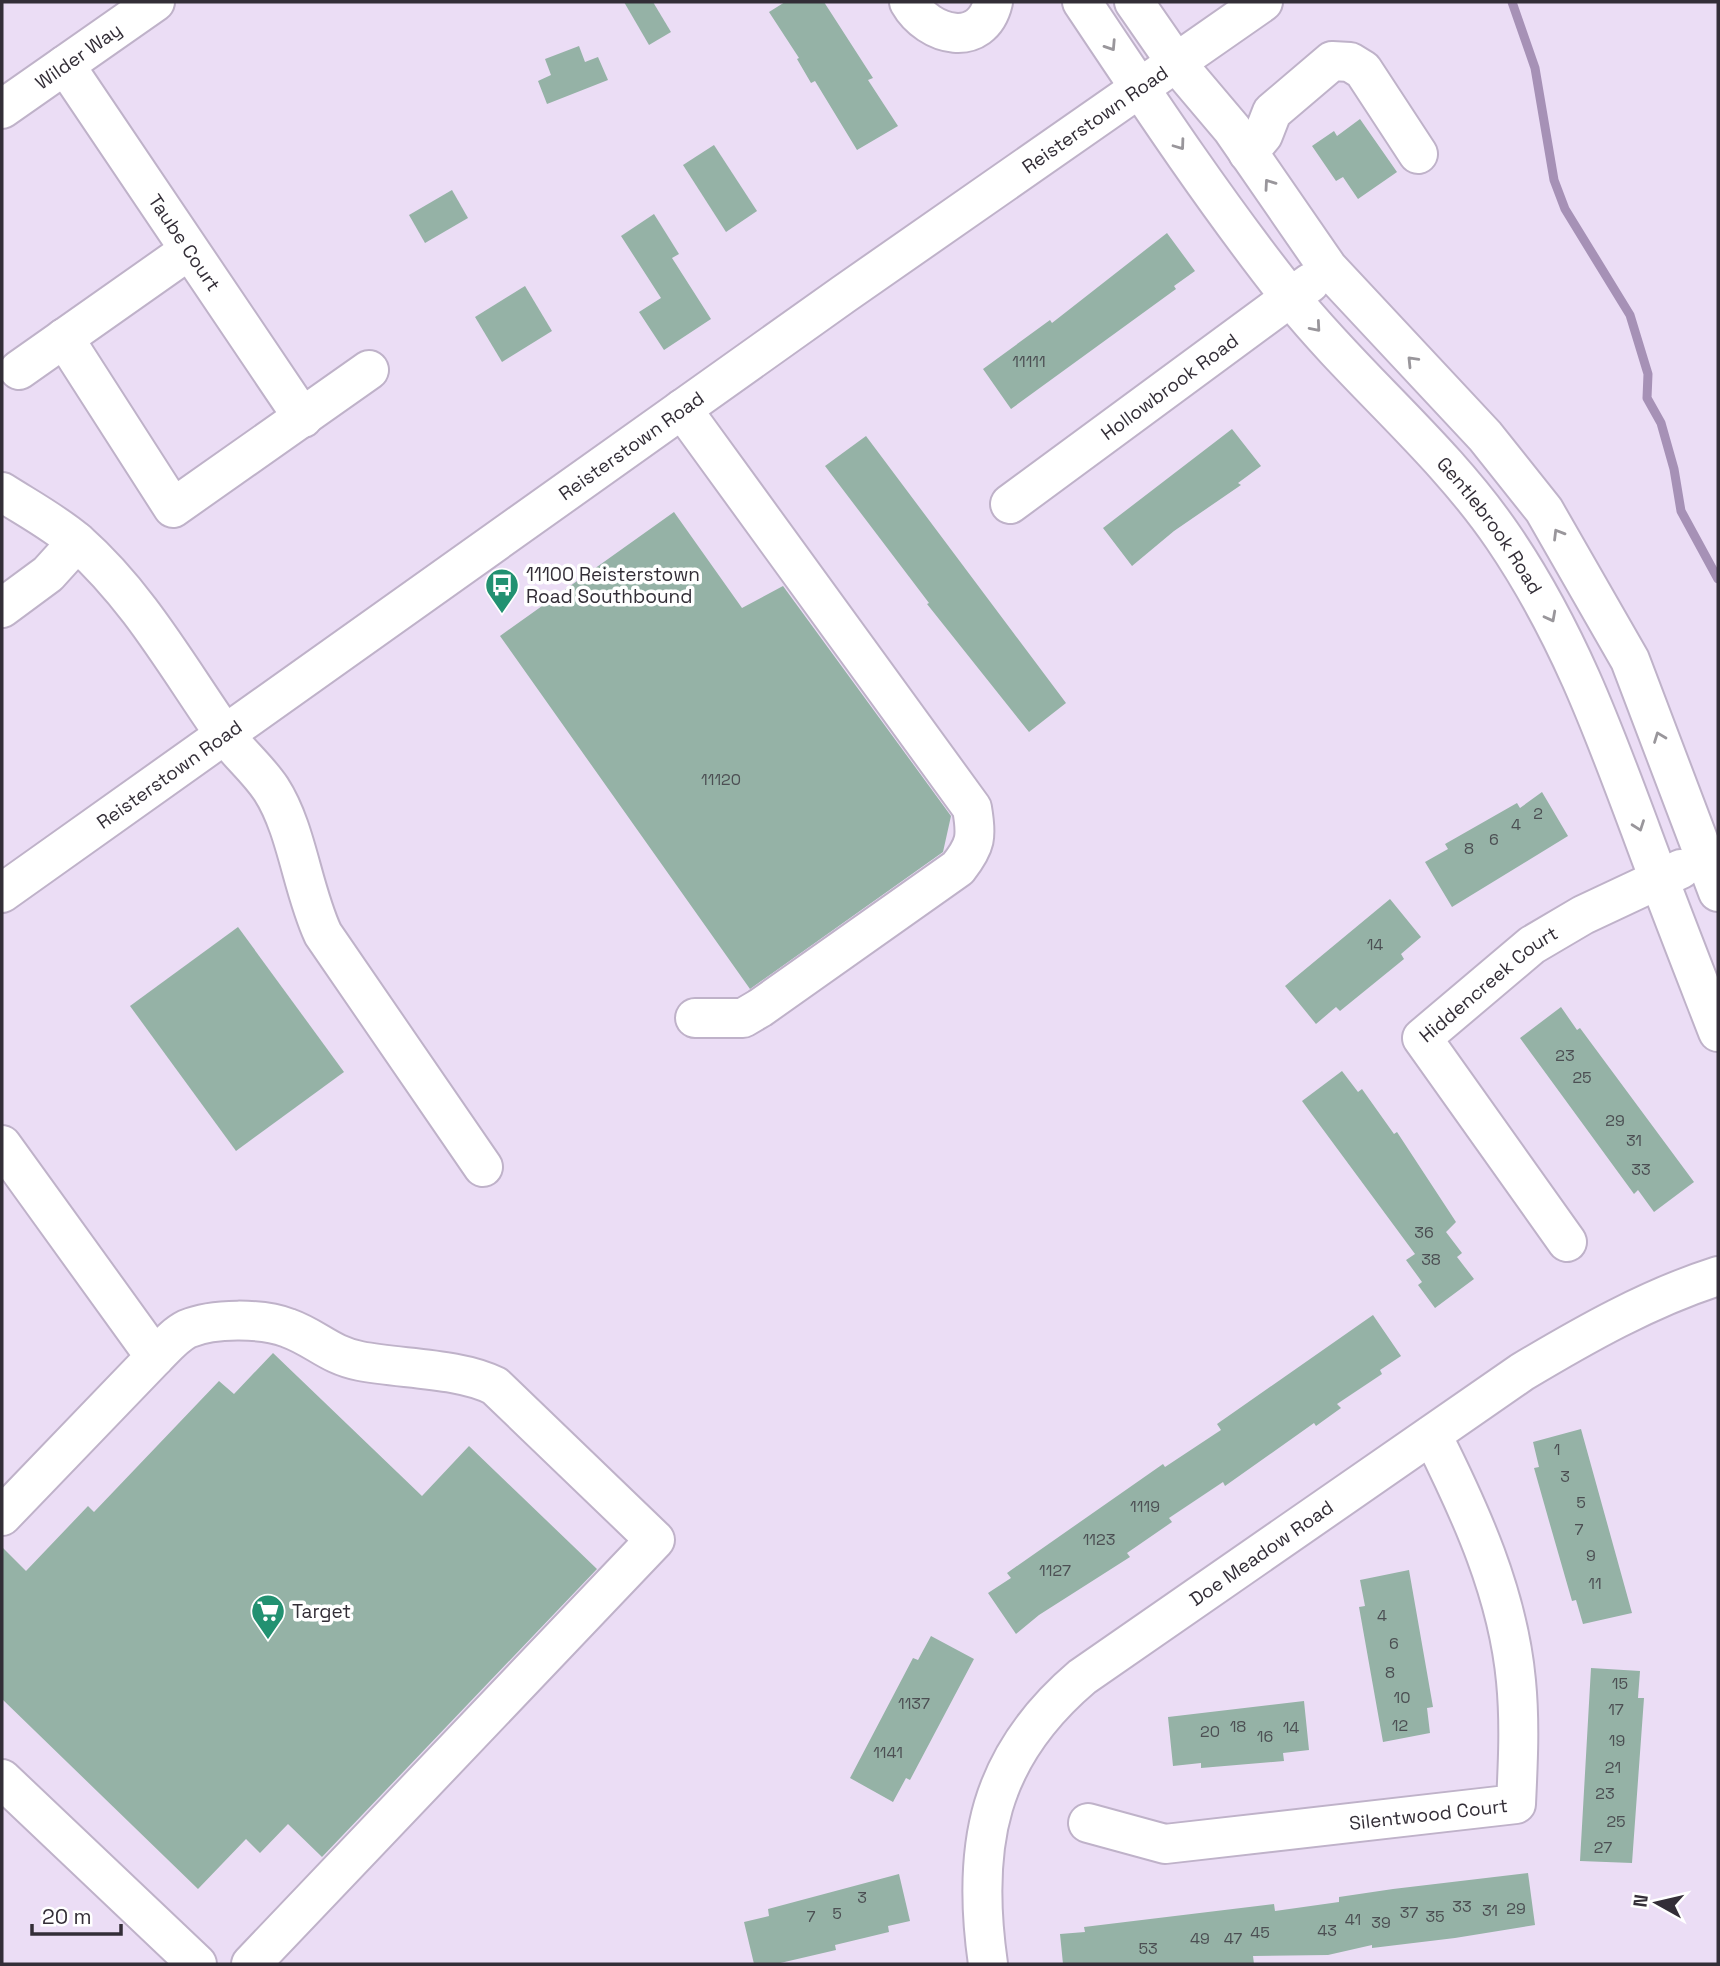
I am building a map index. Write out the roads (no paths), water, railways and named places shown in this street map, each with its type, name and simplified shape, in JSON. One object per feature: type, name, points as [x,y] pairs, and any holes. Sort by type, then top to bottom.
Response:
[{"type":"street","name":"Wilder Way","points":[[2,109],[155,2]]},
{"type":"street","points":[[909,2],[918,17],[934,29],[952,34],[969,30],[985,19],[993,2]]},
{"type":"street","name":"Gentlebrook Road","points":[[1082,2],[1140,89],[1291,298],[1364,381],[1449,469],[1502,536],[1547,608],[1587,686],[1718,1032]]},
{"type":"street","points":[[1134,2],[1177,64],[1248,153],[1328,268],[1485,436],[1544,510],[1630,660],[1712,875]]},
{"type":"street","name":"Reisterstown Road","points":[[2,893],[682,409],[1263,2]]},
{"type":"street","points":[[1248,153],[1263,135],[1272,112],[1332,61],[1350,62],[1363,70],[1418,153]]},
{"type":"street","name":"Taube Court","points":[[65,65],[303,418]]},
{"type":"street","points":[[19,370],[188,251]]},
{"type":"street","name":"Hollowbrook Road","points":[[1010,504],[1328,268]]},
{"type":"street","points":[[64,338],[173,508],[369,370]]},
{"type":"street","points":[[682,409],[972,808],[976,831],[973,849],[958,868],[760,1009],[743,1018],[695,1018]]},
{"type":"street","points":[[2,492],[77,542],[135,605],[168,649],[224,734],[271,789],[287,824],[309,903],[323,934],[483,1167]]},
{"type":"street","points":[[2,608],[48,573],[77,542]]},
{"type":"street","name":"Hiddencreek Court","points":[[1567,1242],[1422,1038],[1532,944],[1583,915],[1659,879],[1712,875]]},
{"type":"street","points":[[2,1145],[155,1357]]},
{"type":"street","name":"Doe Meadow Road","points":[[988,1964],[981,1900],[984,1850],[992,1807],[1006,1771],[1027,1733],[1050,1704],[1082,1677],[1522,1372],[1574,1340],[1636,1309],[1718,1276]]},
{"type":"street","points":[[2,1516],[155,1357],[188,1329],[208,1323],[256,1323],[285,1326],[309,1337],[333,1355],[449,1375],[475,1376],[495,1386],[655,1540],[251,1964]]},
{"type":"street","name":"Silentwood Court","points":[[1087,1823],[1165,1844],[1516,1804],[1520,1737],[1516,1679],[1507,1628],[1485,1551],[1432,1435]]},
{"type":"street","points":[[2,1779],[197,1964]]},
{"type":"waterway","points":[[1512,2],[1535,68],[1554,180],[1565,209],[1630,315],[1648,374],[1647,398],[1661,423],[1674,469],[1681,511],[1718,579]]},
{"type":"place","name":"11100 Reisterstown Road Southbound","points":[[502,615]]},
{"type":"place","name":"Target","points":[[268,1641]]}]
